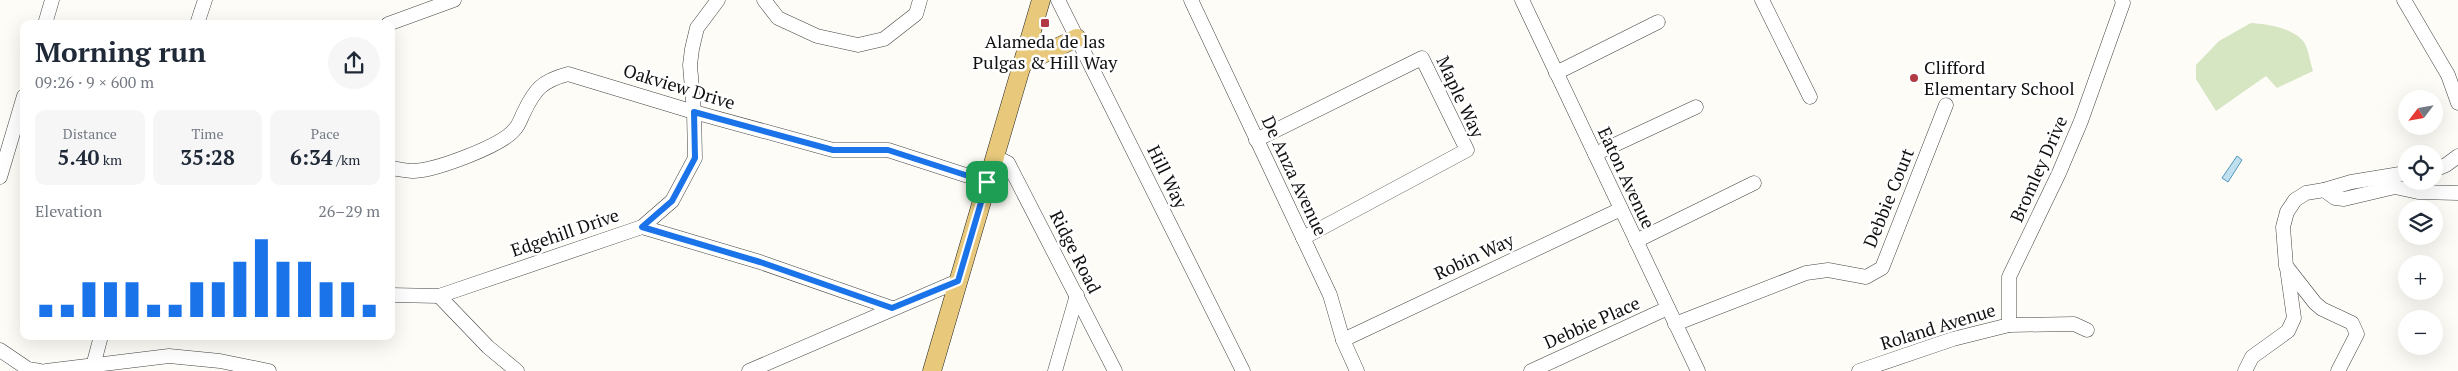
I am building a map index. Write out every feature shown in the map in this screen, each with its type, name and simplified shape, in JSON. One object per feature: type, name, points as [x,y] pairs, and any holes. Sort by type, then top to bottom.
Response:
[{"type":"main road","points":[[932,371],[1041,0]]},
{"type":"main road","points":[[1022,64],[1076,38]]},
{"type":"street","points":[[46,20],[52,0]]},
{"type":"street","points":[[198,20],[205,0]]},
{"type":"street","points":[[395,21],[454,0]]},
{"type":"street","points":[[642,227],[672,201],[695,158],[690,65],[692,49],[696,28],[718,0]]},
{"type":"street","points":[[764,0],[778,18],[817,36],[858,45],[884,39],[916,14],[920,0]]},
{"type":"street","name":"Hill Way","points":[[1058,0],[1243,371]]},
{"type":"street","name":"De Anza Avenue","points":[[1191,0],[1330,295],[1343,340],[1357,371]]},
{"type":"street","points":[[1762,0],[1810,97]]},
{"type":"street","name":"Bromley Drive","points":[[2009,325],[2009,278],[2059,173],[2081,121],[2123,3],[2122,0]]},
{"type":"street","points":[[2404,0],[2448,75],[2458,103]]},
{"type":"street","name":"Eaton Avenue","points":[[1525,1],[1556,73],[1698,371]]},
{"type":"street","points":[[1556,73],[1658,22]]},
{"type":"street","name":"Maple Way","points":[[1256,140],[1422,58],[1468,150],[1303,238]]},
{"type":"street","name":"Oakview Drive","points":[[395,169],[414,171],[433,168],[501,142],[516,129],[532,95],[551,79],[568,74],[694,112],[833,150],[888,150],[987,182]]},
{"type":"street","name":"Debbie Court","points":[[1676,324],[1806,273],[1828,270],[1866,277],[1882,268],[1946,105]]},
{"type":"street","points":[[1595,154],[1696,107]]},
{"type":"street","points":[[0,177],[20,110]]},
{"type":"street","points":[[2443,166],[2458,156]]},
{"type":"street","name":"Ridge Road","points":[[996,157],[1008,163],[1115,371]]},
{"type":"street","points":[[2245,371],[2252,357],[2288,332],[2294,318],[2286,266],[2283,227],[2287,212],[2296,200],[2306,193],[2351,182],[2398,174]]},
{"type":"street","points":[[1636,241],[1754,182]]},
{"type":"street","points":[[2324,190],[2335,198],[2344,199],[2394,187],[2418,192],[2458,193]]},
{"type":"street","name":"Robin Way","points":[[1343,340],[1621,208]]},
{"type":"street","name":"Edgehill Drive","points":[[395,295],[439,296],[642,227],[760,262],[892,308]]},
{"type":"street","points":[[2286,266],[2315,303],[2322,309],[2352,323],[2355,328],[2357,334],[2338,371]]},
{"type":"street","points":[[748,371],[958,281]]},
{"type":"street","points":[[439,296],[488,347],[517,371]]},
{"type":"street","points":[[1055,371],[1077,296]]},
{"type":"street","name":"Debbie Place","points":[[1530,371],[1668,308]]},
{"type":"street","name":"Roland Avenue","points":[[1859,371],[1953,339],[2009,325],[2074,324],[2088,330]]},
{"type":"street","points":[[92,368],[100,340]]},
{"type":"street","points":[[0,350],[28,369],[40,371]]},
{"type":"street","points":[[46,371],[92,368],[169,356],[220,361],[269,371]]},
{"type":"green space","points":[[2251,23],[2280,28],[2295,34],[2305,44],[2313,71],[2277,88],[2266,76],[2216,111],[2196,79],[2196,65],[2219,41]]},
{"type":"water","points":[[2237,156],[2242,160],[2228,182],[2222,178]]},
{"type":"place","name":"Alameda de las Pulgas & Hill Way","points":[[1045,23]]},
{"type":"place","name":"Clifford Elementary School","points":[[1914,78]]},
{"type":"route","points":[[694,112],[833,150],[888,150],[987,182],[958,281],[892,308],[760,262],[642,227],[672,201],[695,158],[694,112]]}]
